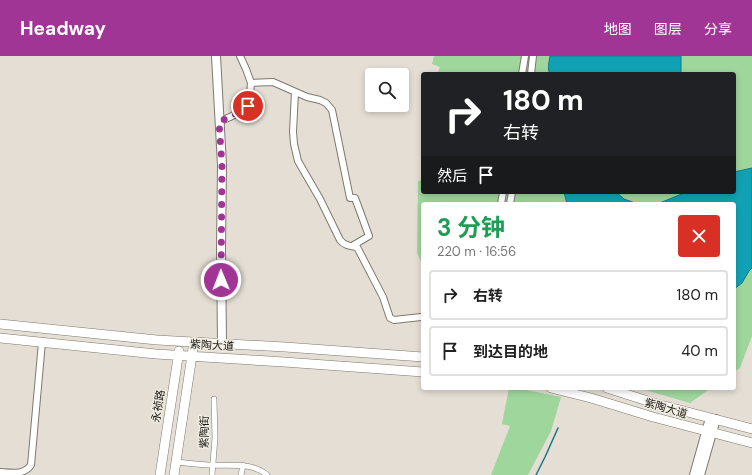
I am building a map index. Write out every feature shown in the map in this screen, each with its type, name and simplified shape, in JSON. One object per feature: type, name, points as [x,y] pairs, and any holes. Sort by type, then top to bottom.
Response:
[{"type":"main road","name":"紫陶大道","points":[[0,324],[157,340],[421,357]]},
{"type":"main road","name":"紫陶大道","points":[[0,338],[149,353],[421,372]]},
{"type":"main road","name":"永祯路","points":[[160,475],[180,341]]},
{"type":"main road","points":[[174,475],[194,342]]},
{"type":"main road","name":"紫陶大道","points":[[559,390],[752,443]]},
{"type":"main road","name":"紫陶大道","points":[[613,390],[657,404],[752,429]]},
{"type":"street","points":[[216,56],[222,165],[222,344]]},
{"type":"street","points":[[219,122],[248,106],[250,102],[251,83],[240,56]]},
{"type":"street","points":[[522,72],[525,56]]},
{"type":"street","points":[[531,72],[533,56]]},
{"type":"street","points":[[251,83],[273,82],[307,97],[320,100],[326,103],[332,110],[350,198],[355,198],[369,236],[352,246]]},
{"type":"street","points":[[295,92],[294,138],[298,161],[320,199],[340,240],[346,245],[357,247],[383,297],[390,318],[394,320],[421,317]]},
{"type":"street","points":[[0,472],[22,474],[27,471],[31,465],[42,342]]},
{"type":"street","name":"紫陶街","points":[[213,465],[215,438],[214,399]]},
{"type":"street","points":[[694,475],[713,419]]},
{"type":"street","points":[[700,475],[709,432]]},
{"type":"street","name":"紫陶街","points":[[176,462],[213,465],[243,465],[262,471],[267,475]]},
{"type":"street","points":[[212,475],[213,465]]},
{"type":"street","points":[[241,475],[243,465]]},
{"type":"green space","points":[[434,56],[752,56],[752,336],[740,368],[736,371],[736,202],[421,202],[421,262],[417,253],[418,181],[421,180],[421,194],[736,194],[736,72],[438,72],[440,67],[432,64]]},
{"type":"green space","points":[[509,390],[526,390],[561,397],[551,431],[528,475],[491,475],[510,426],[502,424]]},
{"type":"green space","points":[[645,390],[708,390],[690,403]]},
{"type":"water","points":[[550,56],[681,56],[681,72],[549,72],[548,68]]},
{"type":"water","points":[[752,168],[752,268],[742,283],[736,288],[736,202],[662,202],[682,194],[736,194],[736,172]]},
{"type":"water","points":[[564,194],[618,194],[624,199],[632,202],[566,202]]},
{"type":"waterway","points":[[536,475],[558,428]]},
{"type":"route","points":[[221,280],[222,165],[219,122],[248,106]]}]
